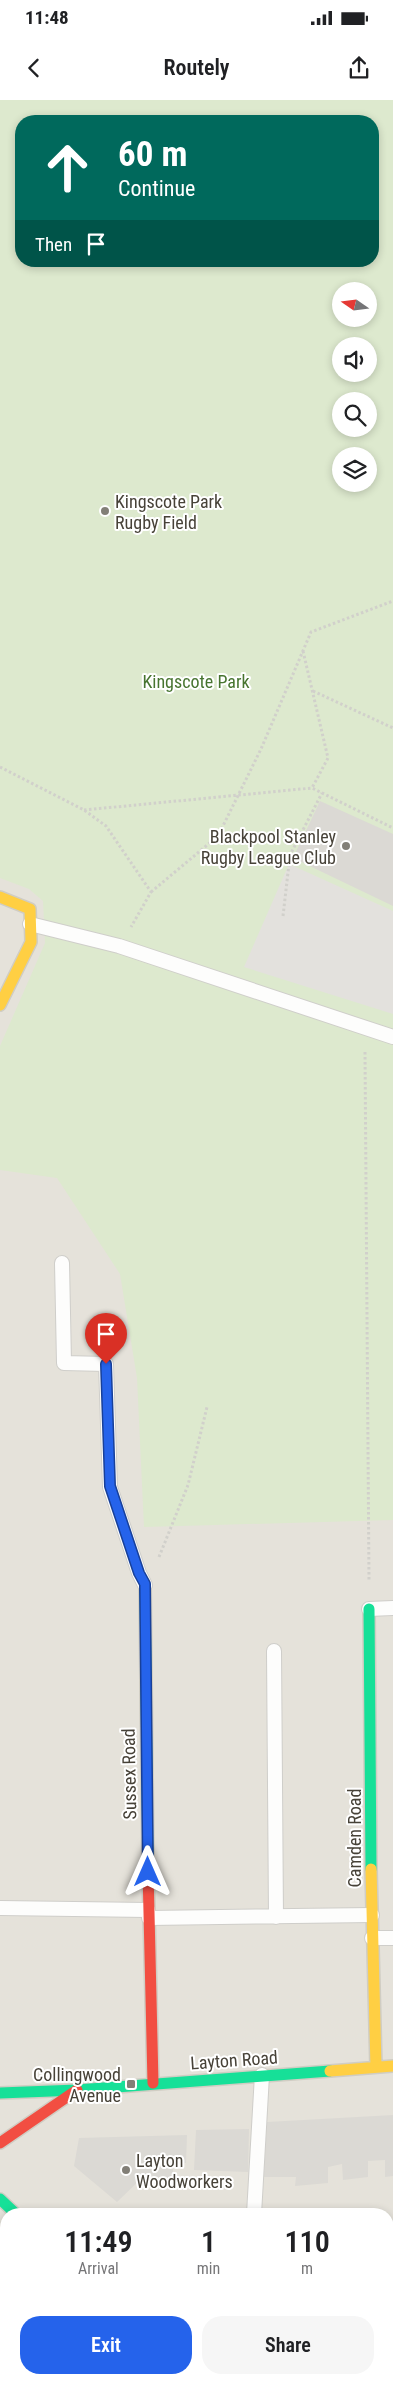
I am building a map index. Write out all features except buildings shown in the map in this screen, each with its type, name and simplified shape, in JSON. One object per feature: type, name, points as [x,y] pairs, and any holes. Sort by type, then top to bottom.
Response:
[{"type":"street","points":[[0,897],[30,909],[31,942],[0,1005]]},
{"type":"street","name":"Sussex Road","points":[[145,1584],[148,1914],[153,2083]]},
{"type":"street","name":"Camden Road","points":[[370,1609],[372,1938],[376,2066]]},
{"type":"street","name":"Layton Road","points":[[0,2093],[77,2090],[393,2066]]},
{"type":"street","name":"Layton Road","points":[[0,2143],[77,2090]]},
{"type":"street","points":[[0,2199],[10,2208]]},
{"type":"lane","points":[[30,924],[119,946],[393,1037]]},
{"type":"lane","points":[[62,1263],[64,1364],[106,1364],[110,1486],[139,1573],[145,1584]]},
{"type":"lane","points":[[370,1609],[393,1608]]},
{"type":"lane","points":[[274,1651],[276,1917]]},
{"type":"lane","points":[[0,1908],[276,1917],[372,1915]]},
{"type":"lane","points":[[372,1938],[393,1938]]},
{"type":"lane","points":[[254,2208],[262,2075]]},
{"type":"path","points":[[119,946],[151,892],[218,836],[261,749],[311,632],[393,601]]},
{"type":"path","points":[[303,650],[328,758],[312,788]]},
{"type":"path","points":[[313,691],[393,728]]},
{"type":"path","points":[[0,766],[84,810],[106,826],[151,892]]},
{"type":"path","points":[[84,810],[236,797],[312,788],[393,828]]},
{"type":"path","points":[[283,916],[290,855],[322,793]]},
{"type":"path","points":[[365,1028],[370,1609]]},
{"type":"path","points":[[145,1584],[160,1556],[188,1485],[207,1407]]},
{"type":"shaded area","points":[[0,100],[393,100],[393,2208],[0,2208]]},
{"type":"shaded area","points":[[289,864],[393,911],[393,1014],[244,967]]},
{"type":"green space","name":"Kingscote Park","points":[[0,100],[393,100],[393,1520],[144,1527],[137,1378],[120,1274],[57,1178],[0,1170],[0,1046],[45,943],[43,901],[29,889],[0,878]]},
{"type":"traffic: fast","points":[[145,1585],[148,1870]]},
{"type":"traffic: fast","points":[[369,1609],[371,1869]]},
{"type":"traffic: fast","points":[[0,2093],[77,2090],[330,2071]]},
{"type":"traffic: fast","points":[[0,2199],[10,2208]]},
{"type":"traffic: slow","points":[[0,897],[30,909],[31,942],[0,1005]]},
{"type":"traffic: slow","points":[[371,1869],[376,2067]]},
{"type":"traffic: slow","points":[[330,2071],[393,2066]]},
{"type":"traffic: jam","points":[[148,1870],[153,2083]]},
{"type":"traffic: jam","points":[[0,2143],[77,2090]]},
{"type":"place","name":"Kingscote Park Rugby Field","points":[[105,511]]},
{"type":"place","name":"Blackpool Stanley Rugby League Club","points":[[346,846]]},
{"type":"place","name":"Collingwood Avenue","points":[[131,2084]]},
{"type":"place","name":"Layton Woodworkers","points":[[126,2170]]},
{"type":"route","points":[[106,1364],[110,1486],[139,1573],[145,1584],[148,1872]]}]
